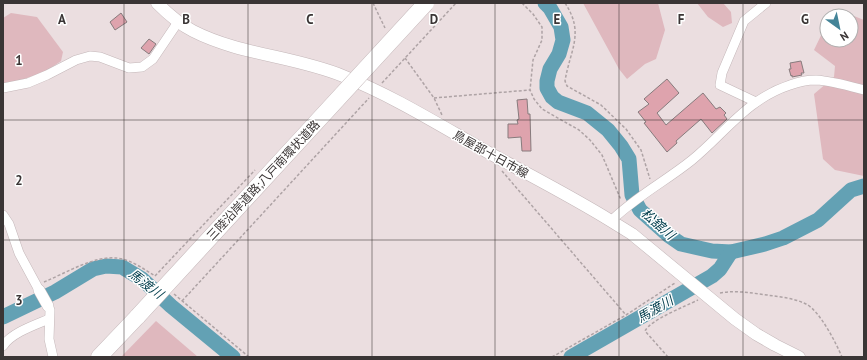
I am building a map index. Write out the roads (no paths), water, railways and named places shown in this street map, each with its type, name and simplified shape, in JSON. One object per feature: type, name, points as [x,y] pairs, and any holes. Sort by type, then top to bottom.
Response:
[{"type":"highway","name":"三陸沿岸道路;八戸南環状道路","points":[[100,357],[426,3]]},
{"type":"main road","name":"鳥屋部十日市線","points":[[157,3],[178,22],[212,40],[323,69],[344,76],[442,126],[612,221],[632,234],[756,334],[799,357]]},
{"type":"street","points":[[756,102],[720,85],[722,73],[744,21],[766,3]]},
{"type":"street","points":[[3,88],[47,76],[76,60],[90,56],[100,57],[129,68],[142,67],[153,59],[178,22]]},
{"type":"street","points":[[612,221],[627,206],[692,160],[739,116],[770,92],[806,80],[835,83],[864,90]]},
{"type":"street","points":[[3,215],[9,224],[18,253],[50,310],[48,339],[53,357]]},
{"type":"street","points":[[3,346],[5,342],[22,330],[49,319]]},
{"type":"waterway","name":"松舘川","points":[[545,3],[550,8],[561,27],[563,40],[559,54],[550,69],[547,81],[547,88],[552,97],[558,102],[587,113],[608,130],[629,159],[632,195],[640,210],[668,235],[681,244],[712,251],[731,252],[765,244],[783,238],[818,220],[851,190],[864,186]]},
{"type":"waterway","name":"馬渡川","points":[[571,357],[712,276],[720,269],[731,252]]},
{"type":"waterway","name":"馬渡川","points":[[3,317],[55,292],[93,269],[106,266],[122,267],[142,279],[171,306],[233,357]]}]
